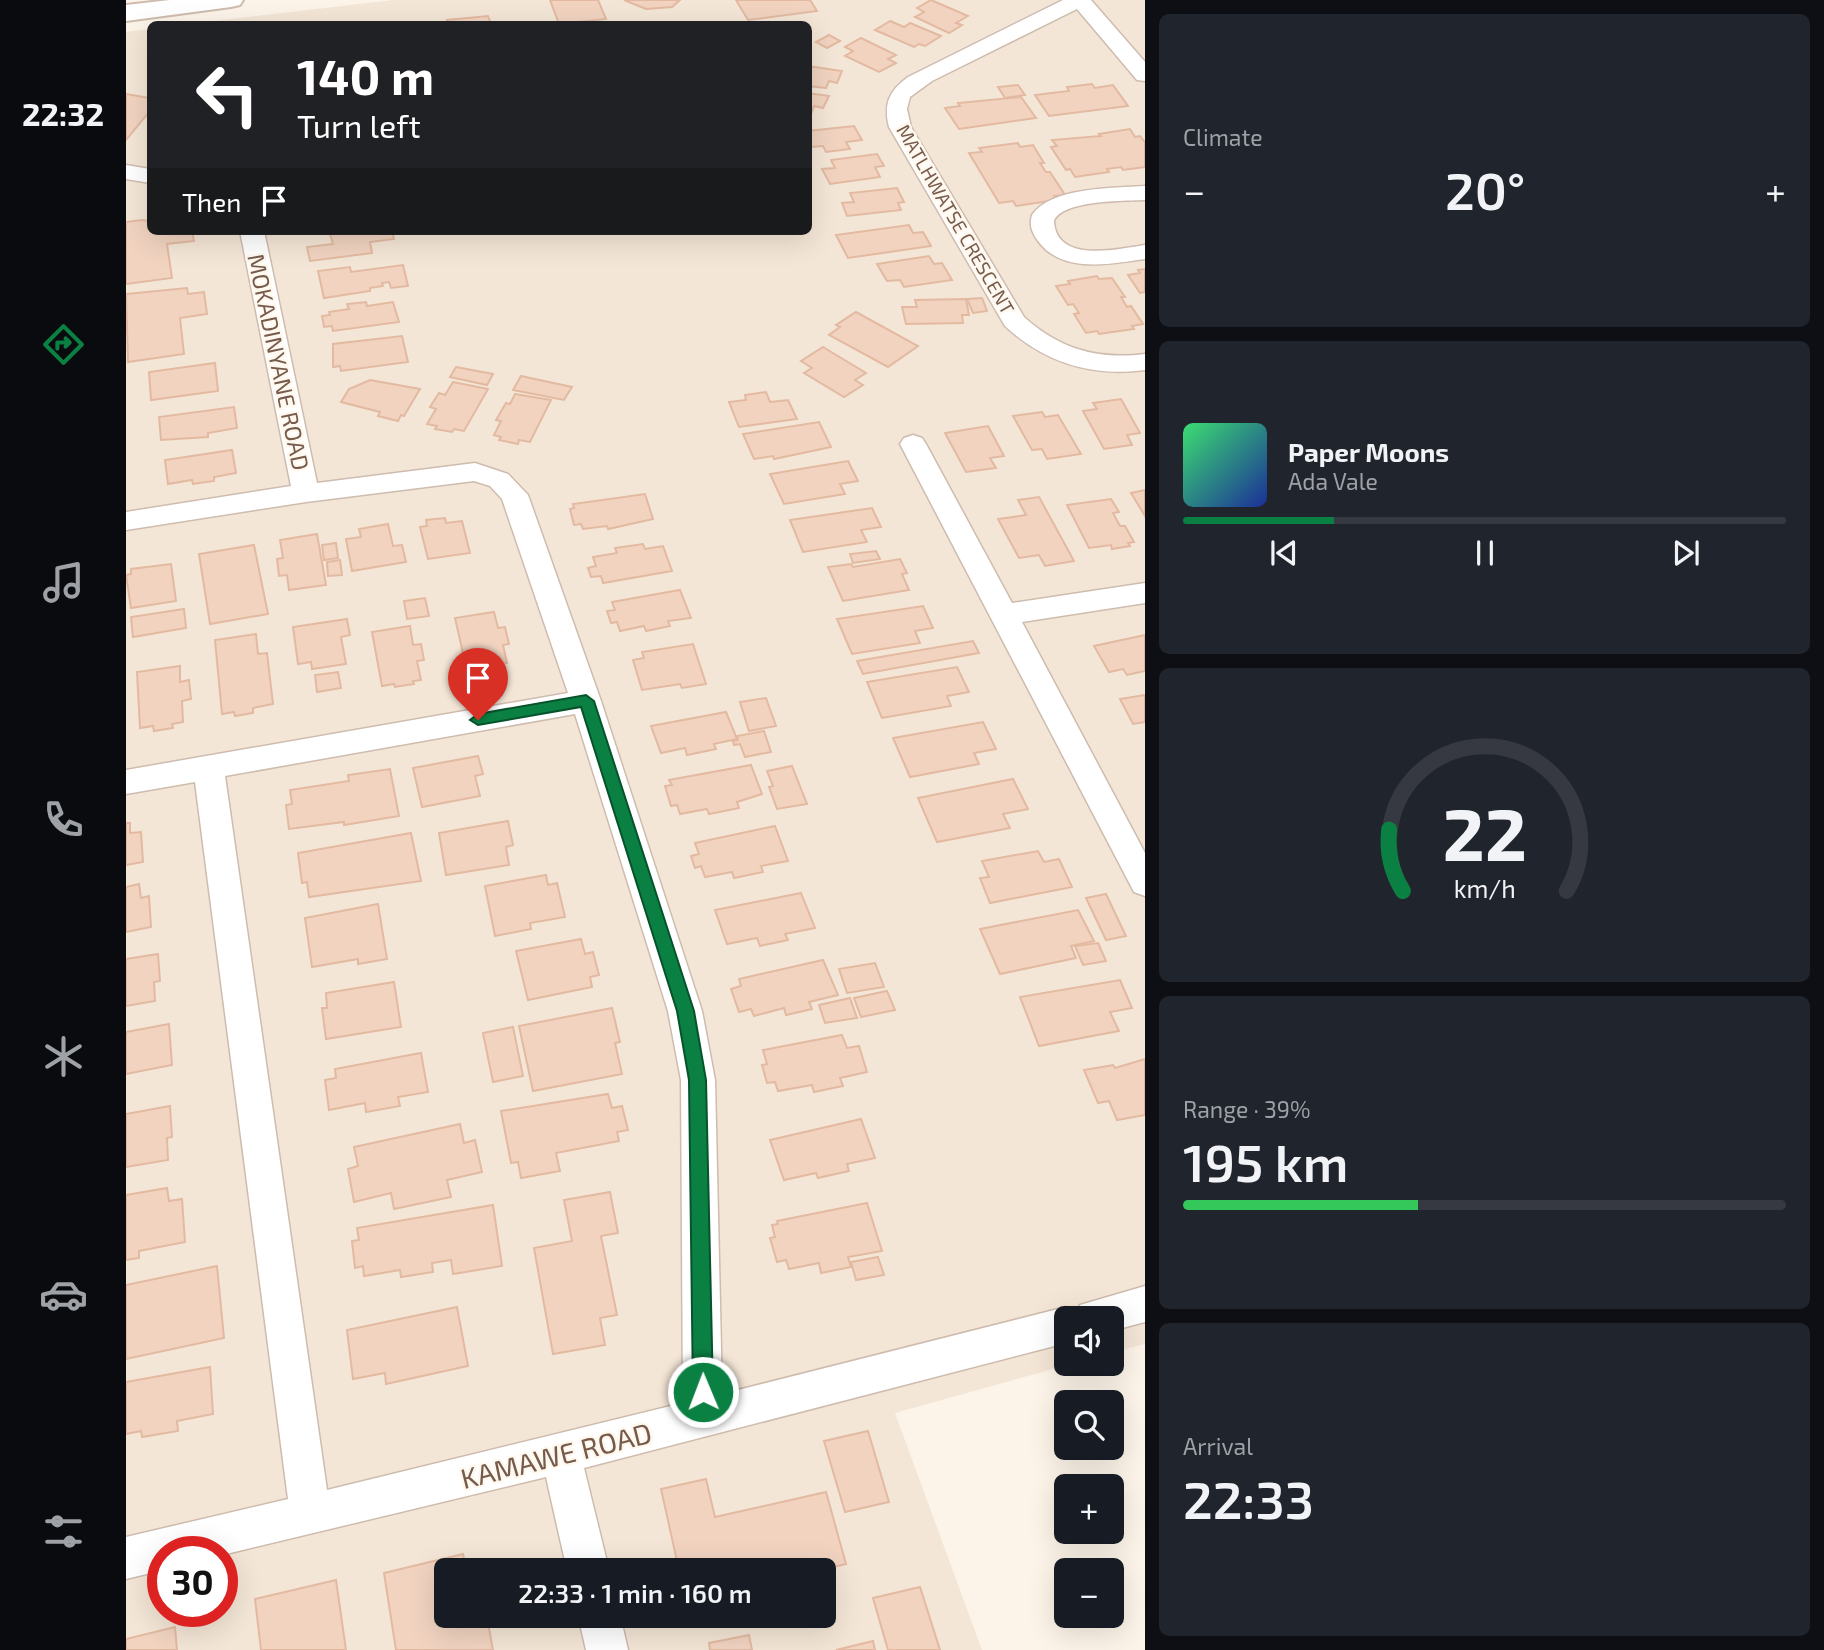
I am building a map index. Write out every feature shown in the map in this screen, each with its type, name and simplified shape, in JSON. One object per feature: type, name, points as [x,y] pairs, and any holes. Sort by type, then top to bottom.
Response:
[{"type":"street","points":[[126,13],[153,5],[231,0]]},
{"type":"street","points":[[1080,0],[1145,75]]},
{"type":"street","name":"MATLHWATSE CRESCENT","points":[[1080,0],[909,85],[898,97],[895,112],[900,127],[1008,310],[1030,338],[1057,354],[1093,363],[1129,365],[1145,362]]},
{"type":"street","points":[[126,172],[147,176]]},
{"type":"street","points":[[1145,193],[1106,195],[1056,206],[1045,213],[1042,220],[1043,231],[1050,242],[1060,251],[1072,256],[1099,257],[1145,252]]},
{"type":"street","name":"MOKADINYANE ROAD","points":[[253,235],[306,493]]},
{"type":"street","points":[[913,444],[1145,883]]},
{"type":"street","points":[[126,521],[306,493],[475,472],[499,480],[514,495],[586,701],[685,1011],[698,1080],[703,1418]]},
{"type":"street","points":[[1002,615],[1145,593]]},
{"type":"street","points":[[126,782],[586,701]]},
{"type":"street","points":[[208,767],[310,1514]]},
{"type":"street","points":[[1124,1310],[1145,1304]]},
{"type":"street","name":"KAMAWE ROAD","points":[[126,1558],[561,1454],[1054,1328]]},
{"type":"street","points":[[561,1454],[585,1558]]},
{"type":"street","points":[[602,1628],[607,1650]]},
{"type":"shaded area","points":[[393,0],[1145,0],[1145,1344],[1124,1350],[1124,1306],[1054,1306],[1054,1369],[895,1413],[982,1650],[126,1650],[126,32],[147,29],[147,235],[812,235],[812,21],[214,21]]},
{"type":"building","points":[[550,0],[598,0],[606,19],[587,21],[558,21]]},
{"type":"building","points":[[624,0],[680,0],[672,7],[646,9]]},
{"type":"building","points":[[736,0],[810,0],[817,11],[748,20]]},
{"type":"building","points":[[931,0],[968,16],[956,23],[962,25],[949,33],[915,17],[924,12],[917,8]]},
{"type":"building","points":[[488,16],[490,21],[447,21]]},
{"type":"building","points":[[890,21],[904,27],[910,23],[941,36],[925,46],[919,44],[914,47],[875,30]]},
{"type":"building","points":[[829,35],[840,41],[827,48],[816,42]]},
{"type":"building","points":[[861,38],[896,55],[888,59],[896,63],[879,72],[845,56],[853,51],[845,47]]},
{"type":"building","points":[[812,67],[842,71],[837,83],[829,81],[826,88],[812,86]]},
{"type":"building","points":[[1092,84],[1095,88],[1113,85],[1128,106],[1049,116],[1035,95],[1069,91],[1067,87]]},
{"type":"building","points":[[1018,85],[1025,95],[1005,98],[998,87]]},
{"type":"building","points":[[126,94],[147,98],[147,115],[126,140]]},
{"type":"building","points":[[812,94],[829,96],[823,108],[814,106],[812,111]]},
{"type":"building","points":[[1021,97],[1036,118],[959,129],[945,108],[960,106],[958,103]]},
{"type":"building","points":[[854,126],[862,140],[846,142],[850,149],[826,152],[823,146],[812,147],[812,131]]},
{"type":"building","points":[[1130,129],[1135,137],[1140,136],[1145,142],[1145,167],[1107,169],[1109,172],[1075,177],[1070,169],[1066,170],[1051,147],[1057,146],[1052,140],[1101,136],[1099,134]]},
{"type":"building","points":[[1018,143],[1020,147],[1033,145],[1044,163],[1040,163],[1046,172],[1050,172],[1065,195],[1054,196],[1056,200],[1016,206],[1013,201],[999,203],[969,153],[982,152],[979,148]]},
{"type":"building","points":[[877,154],[884,166],[875,167],[880,177],[830,184],[822,169],[835,168],[831,160]]},
{"type":"building","points":[[897,188],[904,202],[898,203],[901,210],[847,216],[842,203],[854,202],[850,193]]},
{"type":"building","points":[[147,221],[147,235],[193,235],[194,241],[167,244],[172,278],[126,284],[126,222]]},
{"type":"building","points":[[909,225],[913,233],[923,232],[931,246],[848,258],[836,235]]},
{"type":"building","points":[[330,235],[393,235],[394,239],[370,242],[372,253],[310,261],[307,247],[333,244]]},
{"type":"building","points":[[929,256],[934,264],[942,263],[952,280],[904,287],[900,280],[887,281],[877,264]]},
{"type":"building","points":[[403,265],[408,286],[391,288],[389,282],[382,283],[383,286],[370,288],[370,291],[324,298],[318,271],[350,267],[351,272]]},
{"type":"building","points":[[1145,269],[1145,292],[1140,293],[1128,275],[1140,273],[1138,270]]},
{"type":"building","points":[[1097,276],[1099,279],[1112,278],[1125,297],[1121,297],[1127,307],[1131,306],[1143,324],[1132,326],[1134,329],[1086,333],[1074,314],[1079,313],[1073,304],[1068,305],[1056,286]]},
{"type":"building","points":[[187,288],[188,294],[204,292],[207,314],[180,318],[184,354],[128,362],[126,294]]},
{"type":"building","points":[[982,298],[987,311],[973,313],[967,299]]},
{"type":"building","points":[[966,299],[969,315],[962,315],[963,323],[906,324],[902,307],[917,307],[915,300]]},
{"type":"building","points":[[366,302],[367,306],[393,302],[399,322],[333,331],[332,326],[324,327],[322,316],[330,315],[329,312],[349,309],[347,304]]},
{"type":"building","points":[[856,312],[918,346],[888,367],[829,335],[840,327],[836,325]]},
{"type":"building","points":[[402,336],[408,362],[341,371],[340,366],[333,367],[333,344]]},
{"type":"building","points":[[823,347],[866,373],[855,380],[863,385],[844,397],[804,373],[812,368],[801,361]]},
{"type":"building","points":[[215,363],[218,391],[151,400],[149,372]]},
{"type":"building","points":[[456,367],[493,374],[487,385],[450,377]]},
{"type":"building","points":[[521,376],[572,387],[564,400],[513,390]]},
{"type":"building","points":[[370,380],[420,389],[404,416],[401,415],[398,421],[378,416],[380,412],[341,402],[349,389]]},
{"type":"building","points":[[453,382],[488,389],[464,431],[435,429],[437,426],[427,424],[436,409],[430,407],[439,393],[445,395]]},
{"type":"building","points":[[766,392],[770,402],[788,400],[797,419],[739,427],[729,402],[746,400],[745,395]]},
{"type":"building","points":[[515,394],[551,400],[530,442],[519,440],[518,444],[499,440],[501,437],[494,435],[501,421],[496,420]]},
{"type":"building","points":[[1121,399],[1140,433],[1127,435],[1132,445],[1104,449],[1083,411],[1097,409],[1093,403]]},
{"type":"building","points":[[234,407],[237,428],[208,433],[208,437],[161,440],[159,417]]},
{"type":"building","points":[[1042,412],[1045,417],[1058,415],[1081,454],[1047,459],[1042,449],[1032,450],[1013,416]]},
{"type":"building","points":[[819,422],[831,447],[774,459],[773,456],[754,459],[743,434]]},
{"type":"building","points":[[988,426],[1004,456],[990,458],[996,468],[966,472],[945,433]]},
{"type":"building","points":[[232,450],[236,473],[214,477],[214,481],[193,484],[192,480],[168,484],[165,460]]},
{"type":"building","points":[[848,461],[858,481],[840,484],[845,494],[784,504],[770,474]]},
{"type":"building","points":[[1145,490],[1145,516],[1131,493]]},
{"type":"building","points":[[645,494],[653,519],[608,529],[607,526],[583,529],[581,524],[574,525],[570,509],[574,508],[573,504]]},
{"type":"building","points":[[1039,497],[1074,561],[1045,566],[1039,555],[1019,558],[998,519],[1026,515],[1018,500]]},
{"type":"building","points":[[1111,499],[1119,512],[1113,513],[1134,542],[1128,543],[1130,546],[1112,549],[1111,545],[1089,548],[1067,505]]},
{"type":"building","points":[[872,508],[881,527],[861,530],[867,542],[803,552],[790,520]]},
{"type":"building","points":[[445,518],[446,523],[462,521],[470,553],[428,559],[420,527],[427,526],[426,520]]},
{"type":"building","points":[[388,524],[393,546],[402,545],[406,562],[352,571],[346,539],[361,537],[359,529]]},
{"type":"building","points":[[317,534],[326,585],[289,590],[287,575],[279,576],[277,559],[283,558],[280,540]]},
{"type":"building","points":[[336,543],[338,558],[324,560],[322,545]]},
{"type":"building","points":[[643,544],[645,549],[663,546],[672,571],[603,583],[601,576],[591,577],[588,568],[596,566],[593,557],[617,553],[615,548]]},
{"type":"building","points":[[254,545],[268,614],[210,624],[199,554]]},
{"type":"building","points":[[876,551],[880,559],[853,563],[850,554]]},
{"type":"building","points":[[900,559],[907,573],[902,574],[909,590],[843,601],[828,567],[851,564],[853,567]]},
{"type":"building","points":[[340,560],[342,575],[328,576],[327,562]]},
{"type":"building","points":[[171,564],[176,601],[131,608],[126,575],[131,574],[131,569]]},
{"type":"building","points":[[680,590],[691,618],[668,621],[670,626],[646,631],[644,626],[620,631],[617,622],[611,623],[607,611],[615,610],[612,602]]},
{"type":"building","points":[[425,598],[429,616],[407,619],[404,601]]},
{"type":"building","points":[[923,606],[933,628],[915,631],[920,643],[852,654],[837,619]]},
{"type":"building","points":[[184,609],[186,628],[133,637],[131,617]]},
{"type":"building","points":[[494,612],[498,628],[505,627],[509,644],[503,645],[507,663],[498,665],[499,670],[480,673],[479,668],[467,671],[455,618]]},
{"type":"building","points":[[347,619],[350,635],[341,637],[346,664],[312,669],[311,662],[298,664],[293,627]]},
{"type":"building","points":[[410,626],[413,645],[421,644],[424,660],[417,661],[421,680],[395,687],[394,684],[382,686],[372,632]]},
{"type":"building","points":[[256,634],[258,654],[267,653],[273,704],[253,708],[253,713],[235,716],[234,712],[222,714],[215,640]]},
{"type":"building","points":[[1145,635],[1145,671],[1127,675],[1123,669],[1109,672],[1094,646]]},
{"type":"building","points":[[973,641],[979,653],[863,674],[857,661]]},
{"type":"building","points":[[693,644],[706,684],[682,688],[680,684],[642,690],[633,660],[644,658],[642,652]]},
{"type":"building","points":[[180,666],[180,682],[189,680],[191,699],[182,701],[183,722],[172,724],[173,728],[154,731],[153,726],[140,728],[137,672]]},
{"type":"building","points":[[957,667],[969,692],[947,696],[951,706],[882,718],[867,682]]},
{"type":"building","points":[[338,672],[341,688],[317,692],[315,675]]},
{"type":"building","points":[[1145,695],[1145,722],[1133,724],[1120,699]]},
{"type":"building","points":[[766,698],[776,726],[749,731],[740,702]]},
{"type":"building","points":[[726,712],[737,739],[714,744],[716,749],[687,755],[685,748],[661,753],[651,726]]},
{"type":"building","points":[[983,722],[996,749],[974,753],[979,764],[910,777],[893,738]]},
{"type":"building","points":[[764,731],[771,752],[745,757],[740,744],[734,745],[733,741],[738,740],[737,736]]},
{"type":"building","points":[[478,756],[483,774],[475,776],[480,796],[422,807],[413,768]]},
{"type":"building","points":[[751,765],[762,794],[737,802],[739,808],[709,814],[707,809],[680,814],[677,805],[671,806],[665,786],[672,785],[669,780]]},
{"type":"building","points":[[792,766],[807,804],[777,809],[769,787],[773,786],[767,771]]},
{"type":"building","points":[[390,769],[399,816],[344,825],[344,822],[289,829],[286,805],[292,804],[290,790],[349,781],[348,775]]},
{"type":"building","points":[[1013,779],[1028,809],[1003,814],[1010,828],[937,842],[918,798]]},
{"type":"building","points":[[508,821],[513,845],[506,847],[509,865],[446,875],[439,833]]},
{"type":"building","points":[[126,823],[130,823],[130,833],[141,832],[143,862],[126,865]]},
{"type":"building","points":[[775,826],[788,861],[761,866],[763,872],[734,878],[732,872],[705,877],[701,866],[695,868],[691,856],[699,854],[695,843]]},
{"type":"building","points":[[411,833],[421,881],[309,897],[307,882],[302,883],[298,853]]},
{"type":"building","points":[[1038,851],[1044,862],[1059,859],[1072,887],[990,903],[980,878],[989,877],[982,861]]},
{"type":"building","points":[[546,875],[548,885],[557,883],[565,917],[530,923],[531,929],[495,936],[485,886]]},
{"type":"building","points":[[139,884],[141,898],[149,896],[151,927],[126,932],[126,887]]},
{"type":"building","points":[[801,893],[815,928],[785,934],[788,940],[760,946],[757,938],[727,944],[715,910]]},
{"type":"building","points":[[1106,894],[1126,936],[1106,940],[1086,898]]},
{"type":"building","points":[[378,904],[387,959],[358,964],[358,959],[312,967],[305,918]]},
{"type":"building","points":[[1078,910],[1094,941],[1071,946],[1076,958],[1000,974],[980,929]]},
{"type":"building","points":[[581,939],[585,954],[593,952],[599,975],[590,977],[592,987],[528,1000],[516,951]]},
{"type":"building","points":[[1098,943],[1106,961],[1083,965],[1075,946]]},
{"type":"building","points":[[158,954],[160,981],[154,982],[155,1001],[126,1006],[126,959]]},
{"type":"building","points":[[823,960],[838,995],[809,1002],[812,1009],[786,1015],[784,1008],[754,1016],[751,1009],[739,1012],[731,989],[741,986],[739,979]]},
{"type":"building","points":[[875,963],[884,987],[847,993],[839,969]]},
{"type":"building","points":[[1120,980],[1132,1008],[1110,1012],[1119,1031],[1039,1046],[1020,997]]},
{"type":"building","points":[[394,982],[401,1027],[326,1039],[322,1008],[327,1008],[326,993]]},
{"type":"building","points":[[887,991],[895,1010],[861,1017],[854,998]]},
{"type":"building","points":[[850,998],[857,1018],[825,1023],[819,1005]]},
{"type":"building","points":[[612,1008],[620,1042],[615,1043],[622,1074],[533,1091],[519,1026]]},
{"type":"building","points":[[169,1024],[172,1065],[126,1074],[126,1032]]},
{"type":"building","points":[[513,1027],[523,1076],[493,1082],[483,1033]]},
{"type":"building","points":[[842,1035],[847,1048],[859,1046],[867,1072],[840,1078],[843,1086],[814,1092],[812,1085],[778,1091],[775,1082],[767,1083],[762,1065],[767,1064],[763,1050]]},
{"type":"building","points":[[421,1053],[428,1092],[398,1097],[400,1106],[366,1112],[365,1103],[329,1110],[325,1080],[336,1078],[335,1069]]},
{"type":"building","points":[[1145,1059],[1145,1115],[1117,1120],[1109,1101],[1098,1103],[1084,1070],[1113,1065],[1115,1068]]},
{"type":"building","points":[[608,1094],[612,1108],[622,1106],[628,1130],[617,1132],[619,1141],[556,1153],[560,1171],[521,1178],[518,1162],[511,1163],[501,1111]]},
{"type":"building","points":[[170,1106],[172,1137],[167,1138],[168,1160],[126,1167],[126,1114]]},
{"type":"building","points":[[861,1119],[875,1158],[847,1164],[849,1171],[818,1178],[816,1173],[784,1180],[770,1140]]},
{"type":"building","points":[[460,1124],[464,1143],[475,1140],[482,1172],[447,1180],[451,1197],[394,1209],[391,1193],[354,1202],[348,1169],[358,1166],[354,1147]]},
{"type":"building","points":[[167,1188],[169,1201],[182,1199],[185,1242],[139,1251],[139,1258],[126,1260],[126,1195]]},
{"type":"building","points":[[610,1192],[618,1233],[601,1236],[617,1315],[600,1318],[605,1345],[553,1354],[534,1248],[572,1241],[564,1200]]},
{"type":"building","points":[[867,1203],[882,1251],[848,1257],[851,1267],[821,1273],[819,1263],[789,1269],[786,1260],[777,1262],[770,1238],[775,1237],[772,1225],[778,1224],[777,1221]]},
{"type":"building","points":[[493,1205],[502,1266],[453,1274],[451,1260],[432,1263],[433,1272],[401,1277],[400,1270],[364,1276],[363,1266],[355,1268],[352,1241],[359,1240],[357,1228]]},
{"type":"building","points":[[878,1257],[884,1275],[856,1280],[851,1262]]},
{"type":"building","points":[[217,1266],[224,1338],[126,1359],[126,1285]]},
{"type":"building","points":[[457,1307],[468,1366],[386,1384],[385,1373],[353,1379],[347,1330]]},
{"type":"building","points":[[210,1367],[213,1414],[177,1421],[178,1431],[142,1437],[141,1431],[126,1434],[126,1382]]},
{"type":"building","points":[[868,1431],[889,1502],[845,1512],[824,1441]]},
{"type":"building","points":[[706,1479],[715,1517],[826,1492],[846,1564],[836,1566],[836,1558],[676,1558],[661,1489]]},
{"type":"building","points":[[463,1554],[464,1558],[446,1558]]},
{"type":"building","points":[[434,1561],[434,1628],[489,1628],[493,1650],[396,1650],[384,1573]]},
{"type":"building","points":[[336,1580],[346,1650],[261,1650],[255,1599]]},
{"type":"building","points":[[920,1587],[940,1650],[888,1650],[873,1598]]},
{"type":"building","points":[[175,1627],[177,1650],[126,1650],[126,1639]]},
{"type":"building","points":[[749,1635],[752,1650],[710,1650],[709,1643]]},
{"type":"building","points":[[873,1641],[875,1650],[836,1650]]},
{"type":"route","points":[[478,720],[586,701],[685,1011],[698,1080],[703,1392]]}]
